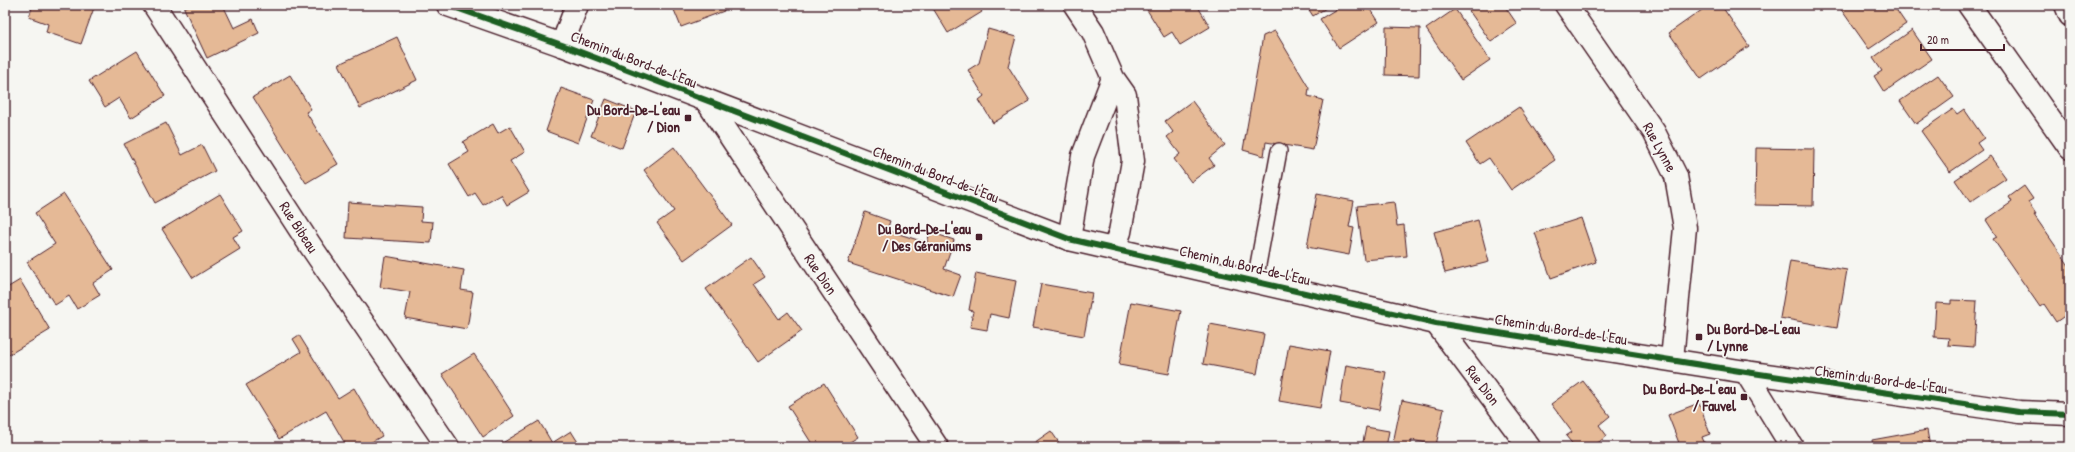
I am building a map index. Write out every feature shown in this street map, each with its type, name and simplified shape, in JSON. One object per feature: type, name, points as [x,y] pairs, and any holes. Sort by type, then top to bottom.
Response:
[{"type":"street","name":"Rue Bibeau","points":[[154,5],[310,245],[448,447]]},
{"type":"street","name":"Chemin du Bord-de-l'Eau","points":[[448,5],[562,45],[1069,238],[1436,323],[1672,359],[1746,372],[2019,412],[2070,414]]},
{"type":"street","points":[[562,45],[577,5]]},
{"type":"street","points":[[1075,5],[1093,32],[1113,78],[1125,95],[1133,161],[1120,232],[1114,248]]},
{"type":"street","name":"Rue Lynne","points":[[1566,5],[1654,132],[1676,176],[1685,228],[1672,359]]},
{"type":"street","points":[[1969,5],[2070,148]]},
{"type":"street","points":[[2066,5],[2070,15]]},
{"type":"street","points":[[1069,238],[1083,156],[1113,78]]},
{"type":"street","name":"Rue Dion","points":[[706,100],[937,447]]},
{"type":"street","name":"Rue Dion","points":[[1436,323],[1529,447]]},
{"type":"street","points":[[1746,372],[1792,447]]},
{"type":"lane","points":[[1255,281],[1279,151]]},
{"type":"building","points":[[33,5],[95,5],[81,44],[46,32],[48,24],[29,17]]},
{"type":"building","points":[[190,5],[223,5],[234,28],[253,19],[259,33],[207,58],[184,8]]},
{"type":"building","points":[[672,5],[722,5],[724,11],[681,27]]},
{"type":"building","points":[[931,5],[978,5],[982,12],[948,33]]},
{"type":"building","points":[[1144,5],[1197,5],[1210,27],[1180,45],[1172,32],[1164,37]]},
{"type":"building","points":[[1306,5],[1331,5],[1313,16]]},
{"type":"building","points":[[1343,5],[1368,5],[1379,22],[1339,48],[1320,19]]},
{"type":"building","points":[[1465,5],[1504,5],[1517,24],[1491,42]]},
{"type":"building","points":[[1709,5],[1721,5],[1749,46],[1701,79],[1669,33]]},
{"type":"building","points":[[1838,5],[1893,5],[1906,24],[1869,49]]},
{"type":"building","points":[[1455,9],[1490,60],[1461,80],[1426,29]]},
{"type":"building","points":[[1386,27],[1420,28],[1419,76],[1385,75]]},
{"type":"building","points":[[988,29],[1016,37],[1008,66],[1030,101],[993,123],[979,100],[984,96],[968,70],[979,63]]},
{"type":"building","points":[[1912,30],[1932,59],[1884,92],[1874,76],[1882,71],[1873,58]]},
{"type":"building","points":[[1275,31],[1309,88],[1308,96],[1323,100],[1313,150],[1266,142],[1264,156],[1243,150],[1263,36]]},
{"type":"building","points":[[397,37],[417,80],[360,108],[339,64]]},
{"type":"building","points":[[137,51],[165,96],[131,118],[119,98],[105,107],[89,81]]},
{"type":"building","points":[[290,75],[311,109],[306,112],[338,164],[306,183],[253,97]]},
{"type":"building","points":[[1938,75],[1954,97],[1916,124],[1900,101]]},
{"type":"building","points":[[561,88],[594,100],[578,143],[546,131]]},
{"type":"building","points":[[606,99],[636,111],[622,148],[591,136]]},
{"type":"building","points":[[1192,101],[1225,145],[1209,158],[1214,165],[1191,182],[1174,159],[1180,154],[1167,137],[1173,132],[1165,121]]},
{"type":"building","points":[[1519,107],[1555,160],[1511,190],[1489,158],[1480,164],[1466,143]]},
{"type":"building","points":[[1953,109],[1957,114],[1964,109],[1984,138],[1977,143],[1982,150],[1950,172],[1921,131]]},
{"type":"building","points":[[166,123],[182,155],[202,145],[215,171],[155,203],[124,144]]},
{"type":"building","points":[[493,124],[498,133],[510,126],[525,152],[510,161],[529,192],[507,205],[501,195],[483,205],[475,193],[469,197],[449,164],[469,152],[463,142]]},
{"type":"building","points":[[674,147],[732,225],[684,260],[657,223],[674,211],[644,170]]},
{"type":"building","points":[[1756,148],[1814,149],[1813,206],[1755,205]]},
{"type":"building","points":[[1990,156],[2006,178],[1970,202],[1955,180]]},
{"type":"building","points":[[2024,186],[2033,199],[2028,202],[2036,214],[2034,215],[2070,267],[2070,312],[2056,322],[2044,304],[2040,307],[1993,239],[1997,237],[1986,220],[2012,202],[2009,197]]},
{"type":"building","points":[[64,194],[113,270],[93,283],[100,295],[77,309],[69,296],[55,305],[27,262],[55,244],[35,213]]},
{"type":"building","points":[[220,194],[243,231],[233,237],[240,249],[193,278],[162,229]]},
{"type":"building","points":[[1317,194],[1354,201],[1349,227],[1354,228],[1349,255],[1307,247]]},
{"type":"building","points":[[348,202],[422,207],[421,221],[433,222],[431,243],[346,238]]},
{"type":"building","points":[[1394,202],[1397,226],[1404,225],[1407,256],[1364,260],[1357,206]]},
{"type":"building","points":[[865,212],[890,221],[887,230],[927,243],[930,232],[954,240],[944,269],[961,275],[953,297],[848,263]]},
{"type":"building","points":[[1581,218],[1596,262],[1551,278],[1535,233]]},
{"type":"building","points":[[1478,220],[1489,262],[1445,273],[1434,232]]},
{"type":"building","points":[[385,256],[464,270],[461,290],[473,292],[467,329],[405,318],[410,292],[380,287]]},
{"type":"building","points":[[751,257],[765,277],[754,284],[779,319],[788,312],[802,331],[758,362],[706,289]]},
{"type":"building","points":[[1790,261],[1847,270],[1837,328],[1780,318]]},
{"type":"building","points":[[976,273],[1016,281],[1009,318],[990,314],[987,330],[970,327],[973,311],[969,310]]},
{"type":"building","points":[[20,280],[50,330],[5,357],[5,289]]},
{"type":"building","points":[[1041,284],[1092,293],[1084,336],[1033,327]]},
{"type":"building","points":[[1951,300],[1977,301],[1974,347],[1948,345],[1949,338],[1934,337],[1936,303],[1951,304]]},
{"type":"building","points":[[1131,302],[1181,311],[1169,374],[1119,365]]},
{"type":"building","points":[[1210,324],[1264,334],[1257,374],[1203,364]]},
{"type":"building","points":[[299,335],[338,398],[354,388],[382,436],[363,447],[347,447],[326,411],[279,439],[246,385],[301,352],[293,339]]},
{"type":"building","points":[[1289,344],[1330,351],[1320,408],[1279,401]]},
{"type":"building","points":[[474,354],[514,416],[483,437],[442,374]]},
{"type":"building","points":[[1346,365],[1386,372],[1379,410],[1340,403]]},
{"type":"building","points":[[1583,381],[1610,416],[1599,425],[1607,436],[1592,447],[1575,447],[1566,436],[1572,432],[1551,404]]},
{"type":"building","points":[[824,383],[858,437],[842,447],[814,447],[788,406]]},
{"type":"building","points":[[1402,400],[1444,409],[1436,445],[1412,440],[1410,447],[1393,443]]},
{"type":"building","points":[[1699,403],[1710,434],[1702,437],[1706,447],[1672,447],[1679,443],[1668,415]]},
{"type":"building","points":[[539,421],[552,443],[571,431],[581,447],[500,447],[499,445]]},
{"type":"building","points":[[1366,427],[1389,431],[1386,447],[1362,447]]},
{"type":"building","points":[[1927,430],[1930,447],[1873,447],[1872,440]]},
{"type":"building","points":[[1051,431],[1062,447],[1028,447]]},
{"type":"building","points":[[675,443],[675,447],[622,447],[622,445]]},
{"type":"cycle path","points":[[448,5],[562,45],[1069,239],[1436,323],[1746,372],[2019,412],[2070,414]]},
{"type":"place","name":"Du Bord-De-L'eau / Dion","points":[[688,118]]},
{"type":"place","name":"Du Bord-De-L'eau / Des Géraniums","points":[[979,237]]},
{"type":"place","name":"Du Bord-De-L'eau / Lynne","points":[[1699,337]]},
{"type":"place","name":"Du Bord-De-L'eau / Fauvel","points":[[1744,397]]}]
